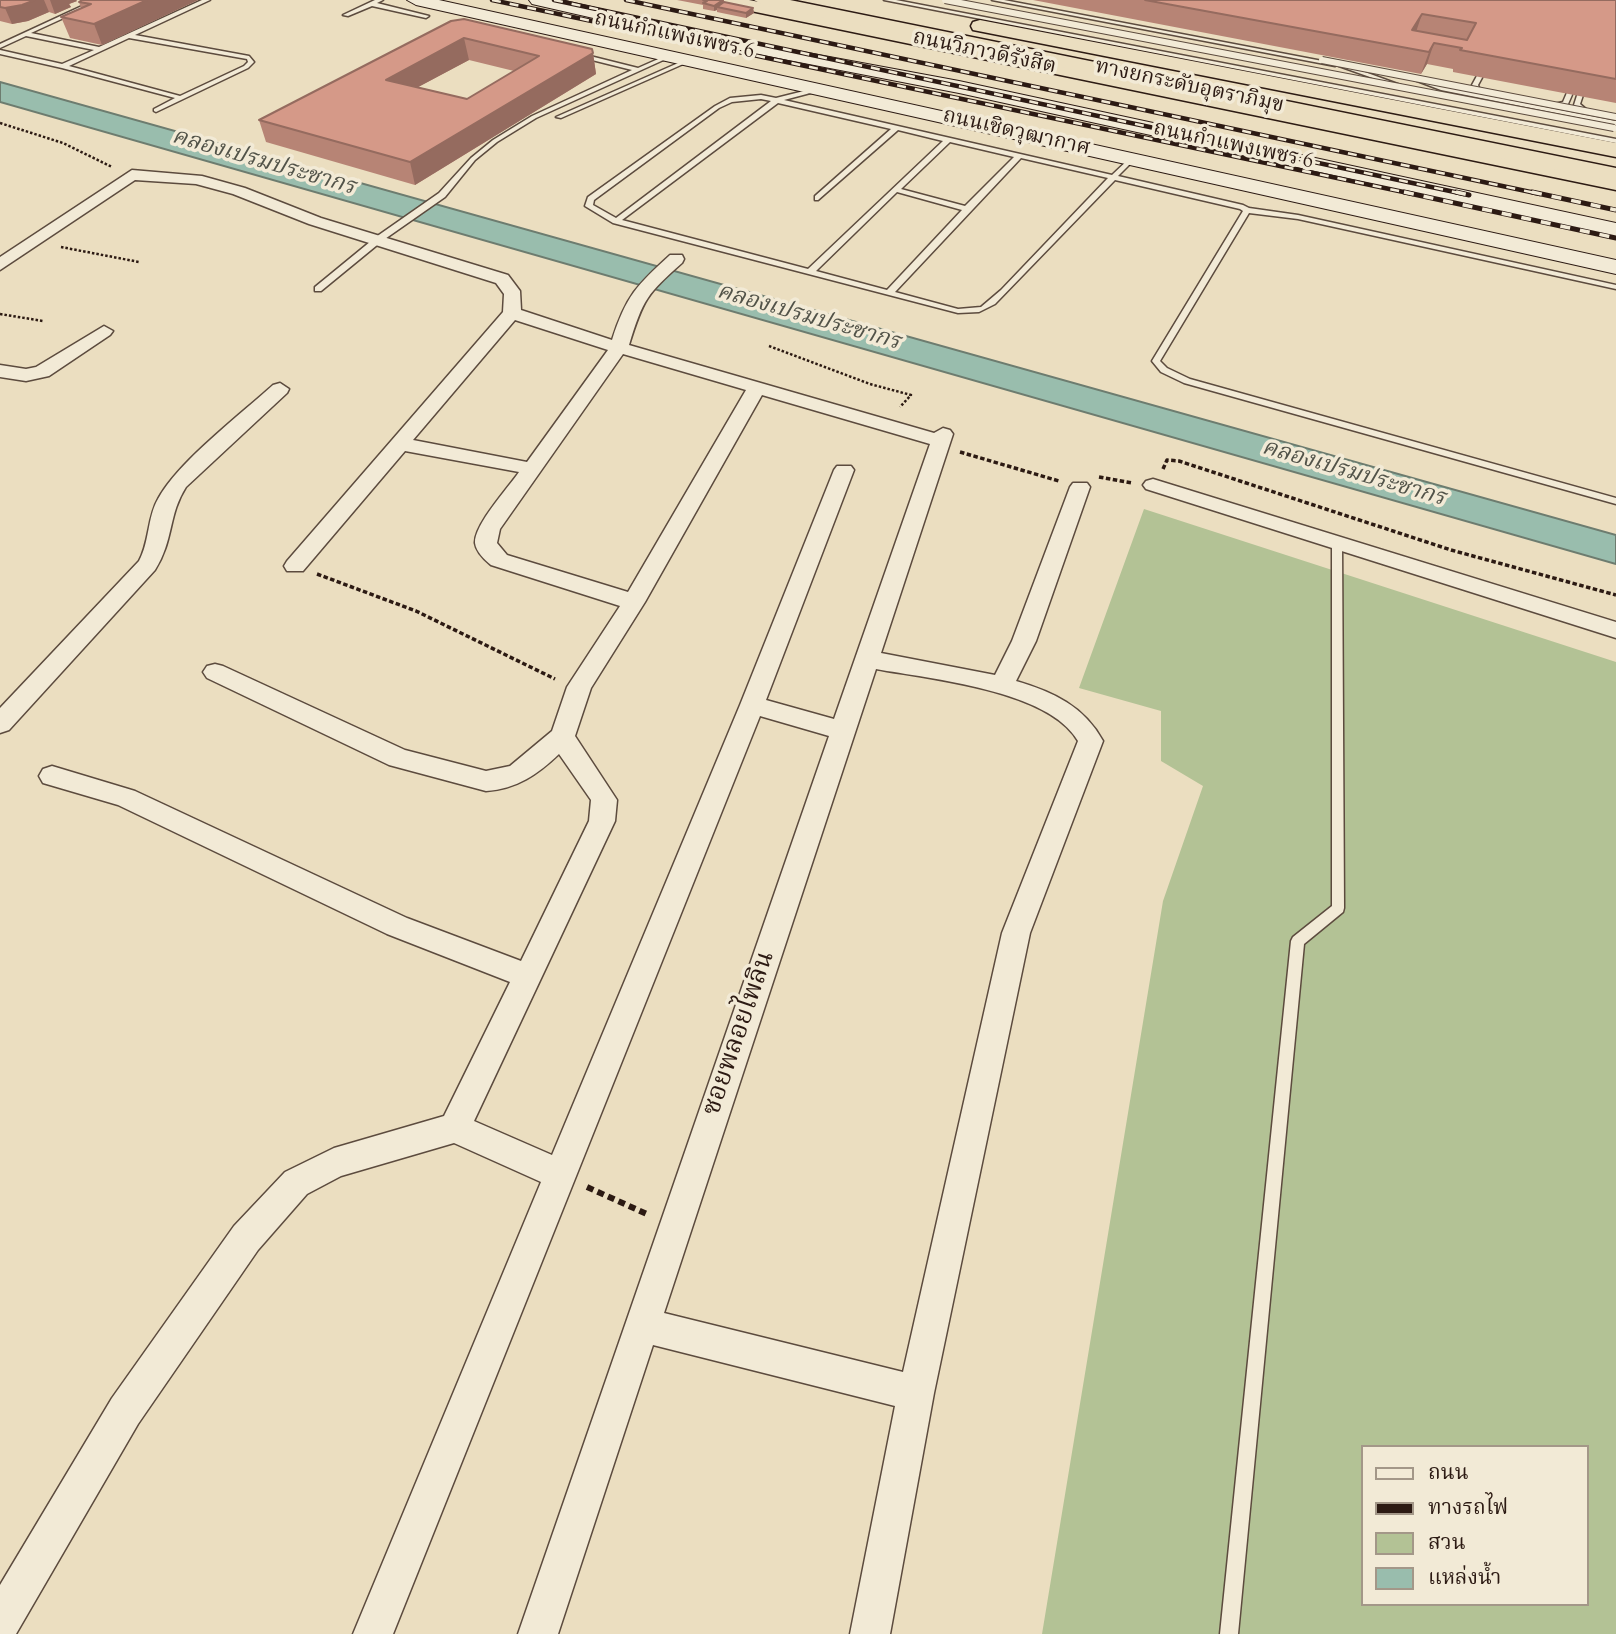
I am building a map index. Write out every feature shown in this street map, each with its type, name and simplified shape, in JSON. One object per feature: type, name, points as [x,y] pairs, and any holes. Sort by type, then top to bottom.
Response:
[{"type":"highway","name":"ถนนวิภาวดีรังสิต","points":[[722,0],[1616,183]]},
{"type":"highway","name":"ทางยกระดับอุตราภิมุข","points":[[763,0],[1616,175]]},
{"type":"highway","name":"ทางยกระดับอุตราภิมุข","points":[[811,0],[1616,162]]},
{"type":"highway","name":"ถนนวิภาวดีรังสิต","points":[[847,0],[1509,124],[1616,150]]},
{"type":"main road","name":"ถนนกำแพงเพชร 6","points":[[519,2],[995,95],[1616,230]]},
{"type":"main road","name":"ถนนเชิดวุฒากาศ","points":[[421,8],[852,97],[949,130],[1131,159],[1616,267]]},
{"type":"main road","points":[[852,97],[880,73]]},
{"type":"main road","points":[[949,130],[995,95]]},
{"type":"street","points":[[0,265],[132,175],[197,179],[266,200],[314,221],[502,279],[511,287],[514,299],[512,313],[295,566]]},
{"type":"street","points":[[634,602],[499,559],[487,550],[484,542],[490,528],[620,347],[631,308],[644,288],[671,262]]},
{"type":"street","points":[[215,672],[398,758],[486,781],[499,782],[519,774],[563,736],[579,687],[634,602],[758,386],[512,313]]},
{"type":"street","points":[[0,371],[26,375],[42,372],[104,331]]},
{"type":"street","name":"ซอยพลอยไพลิน","points":[[538,1634],[943,438],[758,386]]},
{"type":"street","points":[[0,724],[147,565],[157,548],[166,502],[178,484],[280,388]]},
{"type":"street","points":[[401,444],[533,470]]},
{"type":"street","points":[[373,1634],[752,705],[844,470]]},
{"type":"street","points":[[1153,485],[1616,630]]},
{"type":"street","points":[[1002,685],[1024,641],[1080,487]]},
{"type":"street","points":[[868,659],[1026,692],[1066,713],[1085,727],[1091,741],[1016,933],[916,1393],[870,1634]]},
{"type":"street","points":[[752,705],[844,731]]},
{"type":"street","points":[[455,1128],[602,821],[604,800],[594,782],[573,756],[563,736]]},
{"type":"street","points":[[52,776],[125,798],[397,926],[528,976]]},
{"type":"street","points":[[0,1623],[125,1411],[246,1238],[296,1183],[334,1163],[455,1128],[560,1174]]},
{"type":"street","points":[[643,1325],[916,1393]]},
{"type":"lane","points":[[0,46],[100,0]]},
{"type":"lane","points":[[63,66],[206,0]]},
{"type":"lane","points":[[346,15],[380,0]]},
{"type":"lane","points":[[887,0],[1465,111],[1509,124],[1616,141]]},
{"type":"lane","points":[[947,0],[1401,86]]},
{"type":"lane","points":[[947,0],[1615,127]]},
{"type":"lane","points":[[995,0],[1341,65],[1615,127]]},
{"type":"lane","points":[[1004,0],[1616,117]]},
{"type":"lane","points":[[373,4],[421,8]]},
{"type":"lane","points":[[25,34],[100,49]]},
{"type":"lane","points":[[129,36],[249,58],[251,62],[246,67],[156,110]]},
{"type":"lane","points":[[0,52],[181,98]]},
{"type":"lane","points":[[572,54],[639,70]]},
{"type":"lane","points":[[1490,57],[1475,85],[1477,91],[1492,98]]},
{"type":"lane","points":[[318,289],[379,239],[442,195],[473,159],[495,141],[534,117],[639,70],[677,59]]},
{"type":"lane","points":[[559,117],[677,59]]},
{"type":"lane","points":[[1341,65],[1437,97],[1465,111]]},
{"type":"lane","points":[[1562,79],[1595,85]]},
{"type":"lane","points":[[1556,105],[1566,103],[1580,82]]},
{"type":"lane","points":[[1580,82],[1581,96],[1577,105],[1584,110]]},
{"type":"lane","points":[[616,221],[777,100],[816,90]]},
{"type":"lane","points":[[1131,159],[1112,179],[987,309],[958,311],[809,273],[616,221],[589,206],[591,199],[717,107],[743,97],[777,100],[895,129],[949,130],[1018,157],[1112,179],[1247,210],[1298,217],[1616,286]]},
{"type":"lane","points":[[1507,101],[1494,102],[1489,107],[1509,124]]},
{"type":"lane","points":[[818,198],[895,129]]},
{"type":"lane","points":[[809,273],[897,190],[949,130]]},
{"type":"lane","points":[[889,293],[1018,157]]},
{"type":"lane","points":[[897,190],[967,209]]},
{"type":"lane","points":[[1247,210],[1156,360],[1164,370],[1187,381],[1616,502]]},
{"type":"lane","points":[[1229,1634],[1298,941],[1338,908],[1337,542]]},
{"type":"path","points":[[0,123],[63,144],[98,163],[132,175]]},
{"type":"path","points":[[33,242],[139,261]]},
{"type":"path","points":[[0,314],[43,321]]},
{"type":"path","points":[[295,566],[416,611],[543,674],[579,687]]},
{"type":"path","points":[[560,1174],[675,1227]]},
{"type":"green space","points":[[1144,509],[1616,662],[1616,1634],[1042,1634],[1163,901],[1203,786],[1161,761],[1161,711],[1079,688]]},
{"type":"water","name":"คลองเปรมประชากร","points":[[0,82],[1616,535],[1616,564],[0,102]]},
{"type":"building","points":[[0,0],[35,0],[5,8],[0,7]]},
{"type":"building","points":[[147,0],[94,24],[61,17],[91,4],[79,2]]},
{"type":"building","points":[[703,0],[723,0],[714,6],[703,3],[707,1]]},
{"type":"building","points":[[1145,0],[1616,0],[1616,79],[1434,43],[1429,52]],"holes":[[[1422,14],[1476,23],[1467,40],[1412,30]]]},
{"type":"building","points":[[724,2],[753,8],[746,13],[717,7]]},
{"type":"building","points":[[464,19],[592,49],[593,53],[410,162],[259,120],[451,21]],"holes":[[[464,38],[539,56],[467,99],[386,80]]]},
{"type":"railway","points":[[492,0],[1413,194]]},
{"type":"railway","points":[[554,0],[1464,194]]},
{"type":"railway","points":[[626,0],[1540,194]]},
{"type":"railway","points":[[1404,192],[1616,238]]},
{"type":"railway","points":[[1456,192],[1469,195]]},
{"type":"railway","points":[[1532,192],[1616,210]]}]
